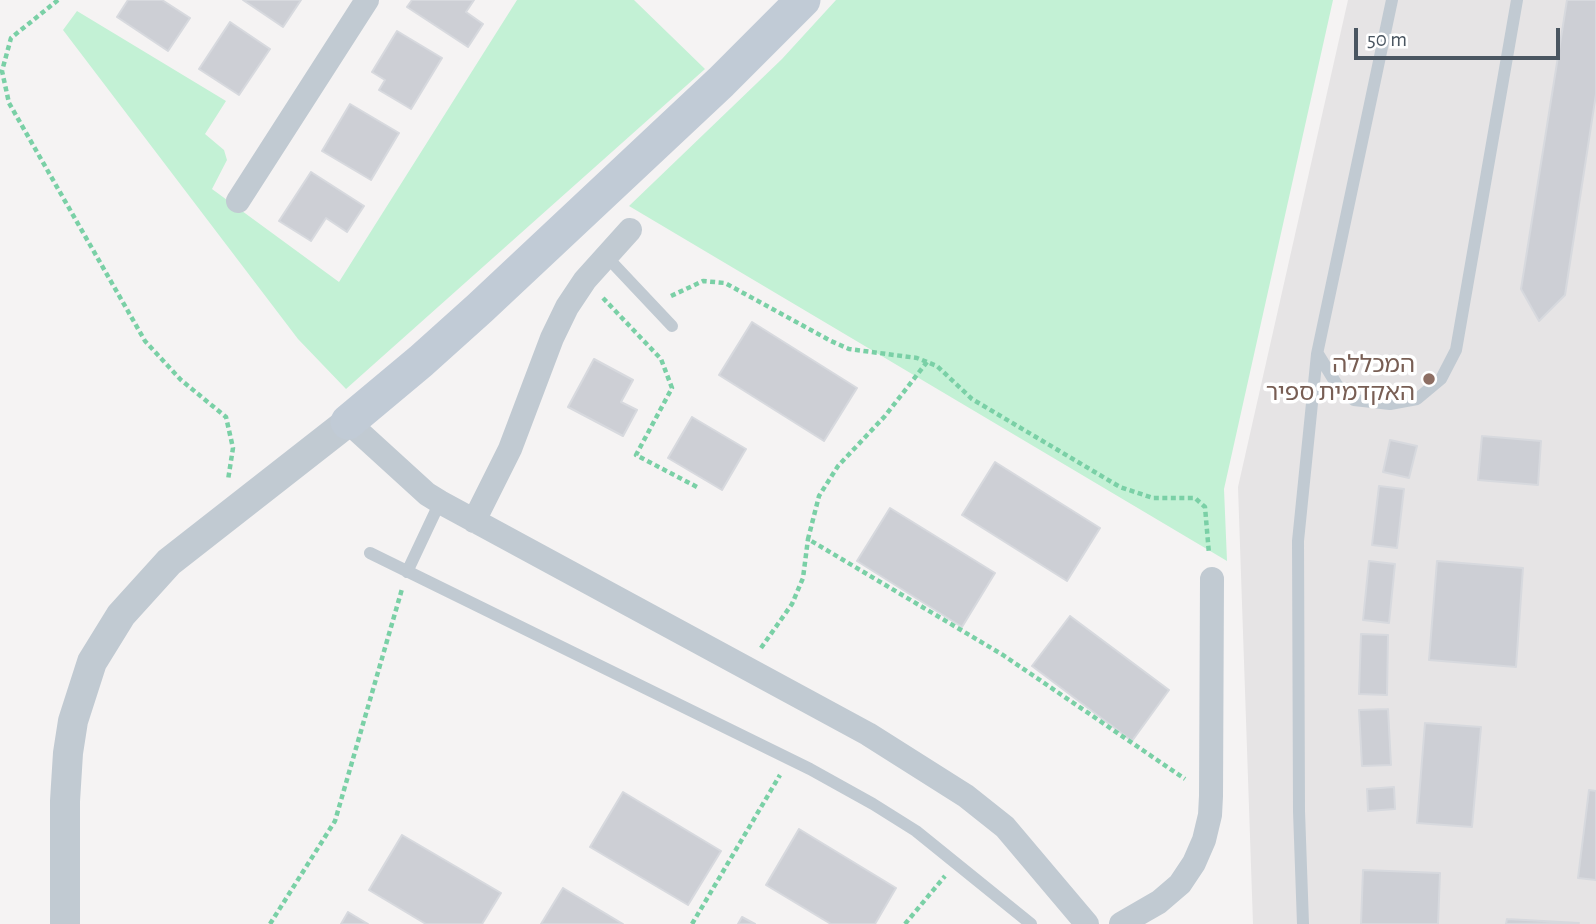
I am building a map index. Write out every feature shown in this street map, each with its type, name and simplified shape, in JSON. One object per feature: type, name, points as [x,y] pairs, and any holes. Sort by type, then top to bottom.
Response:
[{"type":"main road","points":[[348,422],[480,308],[721,82],[803,0]]},
{"type":"street","points":[[238,201],[367,0]]},
{"type":"street","points":[[474,521],[510,449],[552,338],[567,307],[585,280],[631,230]]},
{"type":"street","points":[[65,924],[68,753],[73,721],[92,662],[121,615],[169,562],[348,422],[427,494],[440,502],[921,765],[1005,827],[1087,924]]},
{"type":"street","points":[[1121,924],[1159,902],[1180,884],[1194,863],[1204,840],[1211,796],[1212,579]]},
{"type":"lane","points":[[1303,924],[1299,811],[1298,541],[1317,354],[1392,0]]},
{"type":"lane","points":[[1317,354],[1336,385],[1354,400],[1390,404],[1417,399],[1441,379],[1455,350],[1517,0]]},
{"type":"lane","points":[[606,256],[672,326]]},
{"type":"lane","points":[[407,572],[440,502]]},
{"type":"lane","points":[[370,554],[789,759],[873,804],[916,831],[1031,924]]},
{"type":"path","points":[[58,0],[11,38],[2,71],[9,103],[145,341],[181,380],[226,418],[233,448],[221,521]]},
{"type":"path","points":[[585,280],[661,359],[672,388],[636,455],[697,487]]},
{"type":"path","points":[[655,307],[674,294],[703,281],[726,283],[849,349],[917,358],[936,366],[972,399],[1120,486],[1153,498],[1195,498],[1205,507],[1212,579]]},
{"type":"path","points":[[746,668],[792,604],[803,578],[808,539],[819,496],[838,466],[885,415],[927,362]]},
{"type":"path","points":[[808,539],[1003,655],[1211,796]]},
{"type":"path","points":[[270,924],[335,821],[407,572]]},
{"type":"path","points":[[692,924],[789,759]]},
{"type":"path","points":[[905,924],[956,863]]},
{"type":"shaded area","name":"המכללה האקדמית ספיר","points":[[1348,0],[1596,0],[1596,924],[1253,924],[1238,487]]},
{"type":"green space","points":[[517,0],[634,0],[705,69],[346,389],[298,339],[63,30],[77,11],[226,101],[205,134],[224,150],[227,160],[212,189],[339,282]]},
{"type":"green space","points":[[836,0],[1333,0],[1224,489],[1227,561],[629,206],[782,59]]},
{"type":"building","points":[[128,0],[162,0],[190,18],[168,51],[117,17]]},
{"type":"building","points":[[243,0],[301,0],[283,27]]},
{"type":"building","points":[[412,0],[474,0],[466,12],[483,24],[468,47],[407,7]]},
{"type":"building","points":[[1567,0],[1596,0],[1596,94],[1565,295],[1539,321],[1521,289]]},
{"type":"building","points":[[230,22],[270,49],[239,95],[199,69]]},
{"type":"building","points":[[397,31],[442,58],[411,109],[379,90],[385,80],[372,72]]},
{"type":"building","points":[[350,104],[399,133],[371,180],[322,151]]},
{"type":"building","points":[[311,172],[364,206],[347,232],[326,218],[311,241],[279,221]]},
{"type":"building","points":[[752,322],[857,388],[824,441],[719,375]]},
{"type":"building","points":[[594,359],[633,380],[621,402],[637,410],[623,436],[568,407]]},
{"type":"building","points":[[692,417],[746,449],[722,490],[668,458]]},
{"type":"building","points":[[1482,436],[1541,441],[1538,485],[1478,480]]},
{"type":"building","points":[[1390,440],[1417,446],[1409,478],[1383,472]]},
{"type":"building","points":[[995,462],[1100,528],[1067,581],[962,515]]},
{"type":"building","points":[[1379,486],[1404,489],[1397,548],[1372,545]]},
{"type":"building","points":[[890,508],[995,573],[962,627],[857,561]]},
{"type":"building","points":[[1369,561],[1395,564],[1389,623],[1363,620]]},
{"type":"building","points":[[1437,561],[1523,568],[1516,667],[1429,660]]},
{"type":"building","points":[[1070,616],[1169,690],[1132,741],[1032,666]]},
{"type":"building","points":[[1361,634],[1388,635],[1387,695],[1359,694]]},
{"type":"building","points":[[1388,709],[1391,765],[1362,766],[1359,710]]},
{"type":"building","points":[[1425,723],[1481,727],[1472,827],[1417,823]]},
{"type":"building","points":[[1394,787],[1395,809],[1368,811],[1367,789]]},
{"type":"building","points":[[1589,790],[1596,791],[1596,880],[1578,878]]},
{"type":"building","points":[[623,792],[721,851],[688,905],[590,847]]},
{"type":"building","points":[[799,829],[896,888],[875,924],[831,924],[766,885]]},
{"type":"building","points":[[402,835],[501,893],[482,924],[426,924],[369,890]]},
{"type":"building","points":[[1363,870],[1440,873],[1438,924],[1361,924]]},
{"type":"building","points":[[563,888],[623,924],[541,924]]},
{"type":"building","points":[[348,912],[368,924],[341,924]]},
{"type":"building","points":[[742,917],[755,924],[738,924]]},
{"type":"building","points":[[1507,919],[1579,923],[1506,924]]},
{"type":"place","name":"המכללה האקדמית ספיר","points":[[1429,379]]}]
